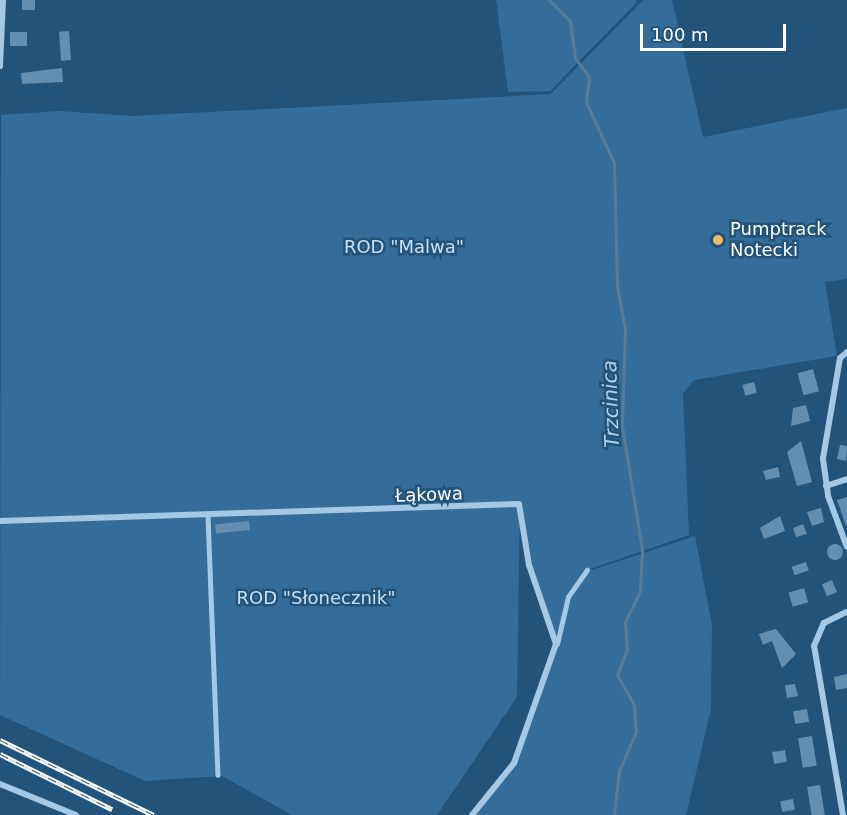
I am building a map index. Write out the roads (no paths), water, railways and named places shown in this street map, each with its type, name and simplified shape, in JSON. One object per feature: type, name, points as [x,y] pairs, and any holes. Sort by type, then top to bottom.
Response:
[{"type":"street","points":[[0,66],[3,0]]},
{"type":"street","points":[[847,352],[840,358],[823,459],[826,486],[847,548]]},
{"type":"street","points":[[826,486],[847,479]]},
{"type":"street","name":"Łąkowa","points":[[0,521],[470,509],[516,503],[545,621],[556,644]]},
{"type":"street","points":[[843,815],[814,646],[824,623],[847,612]]},
{"type":"street","points":[[472,815],[514,763],[556,644]]},
{"type":"street","points":[[0,784],[76,815]]},
{"type":"lane","points":[[208,516],[218,775]]},
{"type":"lane","points":[[556,644],[568,597],[588,570]]},
{"type":"waterway","name":"Trzcinica","points":[[549,0],[570,21],[575,58],[589,77],[586,102],[614,163],[617,287],[625,329],[622,426],[642,550],[640,591],[625,622],[627,649],[617,675],[634,705],[636,732],[619,771],[614,815]]},
{"type":"railway","points":[[0,740],[154,815]]},
{"type":"railway","points":[[0,754],[112,809]]},
{"type":"place","name":"Pumptrack Notecki","points":[[718,240]]},
{"type":"park label","name":"ROD \"Malwa\"","points":[[404,247]]},
{"type":"park label","name":"ROD \"Słonecznik\"","points":[[316,598]]}]
